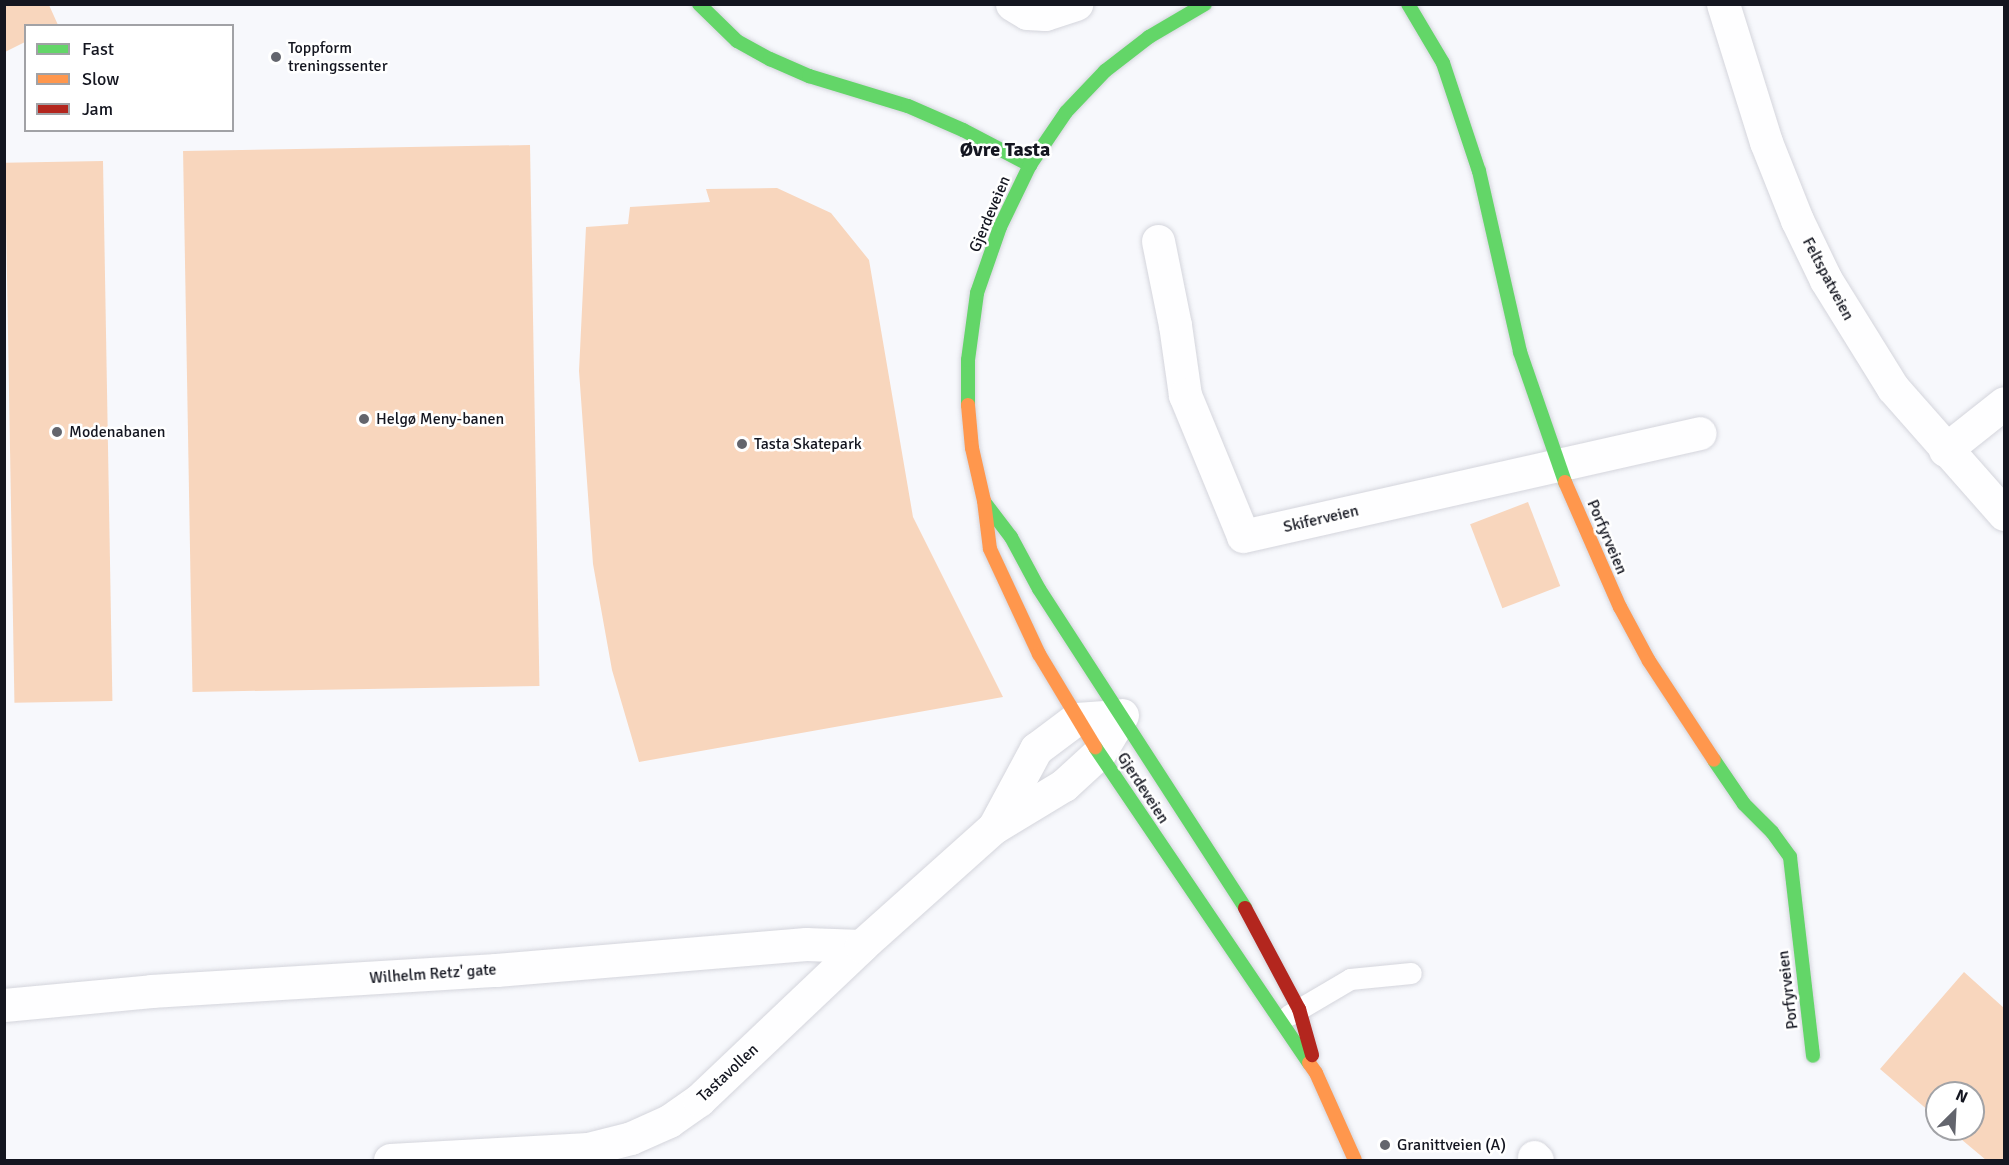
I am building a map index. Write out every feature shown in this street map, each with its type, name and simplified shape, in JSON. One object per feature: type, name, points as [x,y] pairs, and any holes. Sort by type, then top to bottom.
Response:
[{"type":"main road","name":"Gjerdeveien","points":[[699,4],[737,41],[770,59],[809,76],[908,106],[963,130],[1030,165],[1000,227],[977,292],[968,360],[968,408],[972,448],[984,501],[990,549],[1039,654],[1076,719],[1244,966],[1279,1022],[1316,1073]]},
{"type":"main road","points":[[1030,165],[1066,112],[1105,71],[1149,37],[1206,4]]},
{"type":"main road","name":"Porfyrveien","points":[[1408,4],[1443,63],[1479,171],[1520,352],[1558,465],[1620,607],[1649,661],[1744,804],[1772,832],[1790,857],[1803,986],[1813,1056]]},
{"type":"main road","name":"Gjerdeveien","points":[[984,501],[1011,537],[1039,589],[1229,882],[1299,1009],[1316,1073],[1355,1161]]},
{"type":"street","points":[[1012,4],[1027,13],[1045,14],[1076,4]]},
{"type":"street","name":"Feltspatveien","points":[[1723,4],[1766,142],[1797,220],[1826,279],[1893,388],[1945,450],[2004,514]]},
{"type":"street","name":"Skiferveien","points":[[1158,241],[1175,325],[1185,395],[1243,536],[1700,433]]},
{"type":"street","points":[[1945,450],[2004,403]]},
{"type":"street","points":[[1076,719],[1122,715]]},
{"type":"street","name":"Tastavollen","points":[[390,1161],[588,1149],[631,1138],[669,1121],[708,1092],[861,945],[993,828],[1064,785],[1100,752],[1122,715]]},
{"type":"street","name":"Tastavollen","points":[[993,828],[1036,749],[1076,719]]},
{"type":"street","name":"Wilhelm Retz' gate","points":[[4,1005],[151,991],[496,970],[806,944],[861,945]]},
{"type":"lane","points":[[1279,1022],[1350,979],[1412,973]]},
{"type":"shaded area","points":[[4,5],[49,5],[58,24],[24,24],[24,42],[5,52]]},
{"type":"shaded area","name":"Helgø Meny-banen","points":[[530,145],[539,686],[192,692],[183,151]]},
{"type":"shaded area","name":"Modenabanen","points":[[103,161],[112,701],[14,703],[5,163]]},
{"type":"shaded area","name":"Tasta Skatepark","points":[[777,188],[831,213],[869,260],[913,517],[1003,697],[639,762],[612,670],[593,564],[579,371],[586,227],[628,224],[630,207],[710,202],[706,189]]},
{"type":"shaded area","points":[[1528,502],[1560,586],[1502,608],[1470,524]]},
{"type":"shaded area","points":[[1964,972],[2004,1008],[2004,1160],[1986,1160],[1963,1141],[1985,1141],[1985,1081],[1925,1081],[1925,1108],[1880,1069]]},
{"type":"traffic: fast","points":[[699,4],[737,41],[770,59],[809,76],[908,106],[963,130],[1030,165]]},
{"type":"traffic: fast","points":[[968,405],[968,360],[977,293],[1000,227],[1030,165],[1066,112],[1105,71],[1149,37],[1205,4]]},
{"type":"traffic: fast","points":[[1408,4],[1443,63],[1479,171],[1520,352],[1565,482]]},
{"type":"traffic: fast","points":[[985,503],[1011,537],[1039,589],[1245,908]]},
{"type":"traffic: fast","points":[[1095,747],[1309,1063]]},
{"type":"traffic: fast","points":[[1714,760],[1744,804],[1772,832],[1790,857],[1813,1056]]},
{"type":"traffic: slow","points":[[968,405],[972,448],[984,501],[990,549],[1039,654],[1095,747]]},
{"type":"traffic: slow","points":[[1565,482],[1620,607],[1649,661],[1714,760]]},
{"type":"traffic: slow","points":[[1309,1063],[1316,1073],[1355,1160]]},
{"type":"traffic: jam","points":[[1245,908],[1299,1009],[1312,1055]]},
{"type":"place","name":"Toppform treningssenter","points":[[276,57]]},
{"type":"place","name":"Helgø Meny-banen","points":[[364,419]]},
{"type":"place","name":"Modenabanen","points":[[57,432]]},
{"type":"place","name":"Tasta Skatepark","points":[[742,444]]},
{"type":"place","name":"Granittveien (A)","points":[[1385,1145]]},
{"type":"district","name":"Øvre Tasta","points":[[1005,149]]}]
